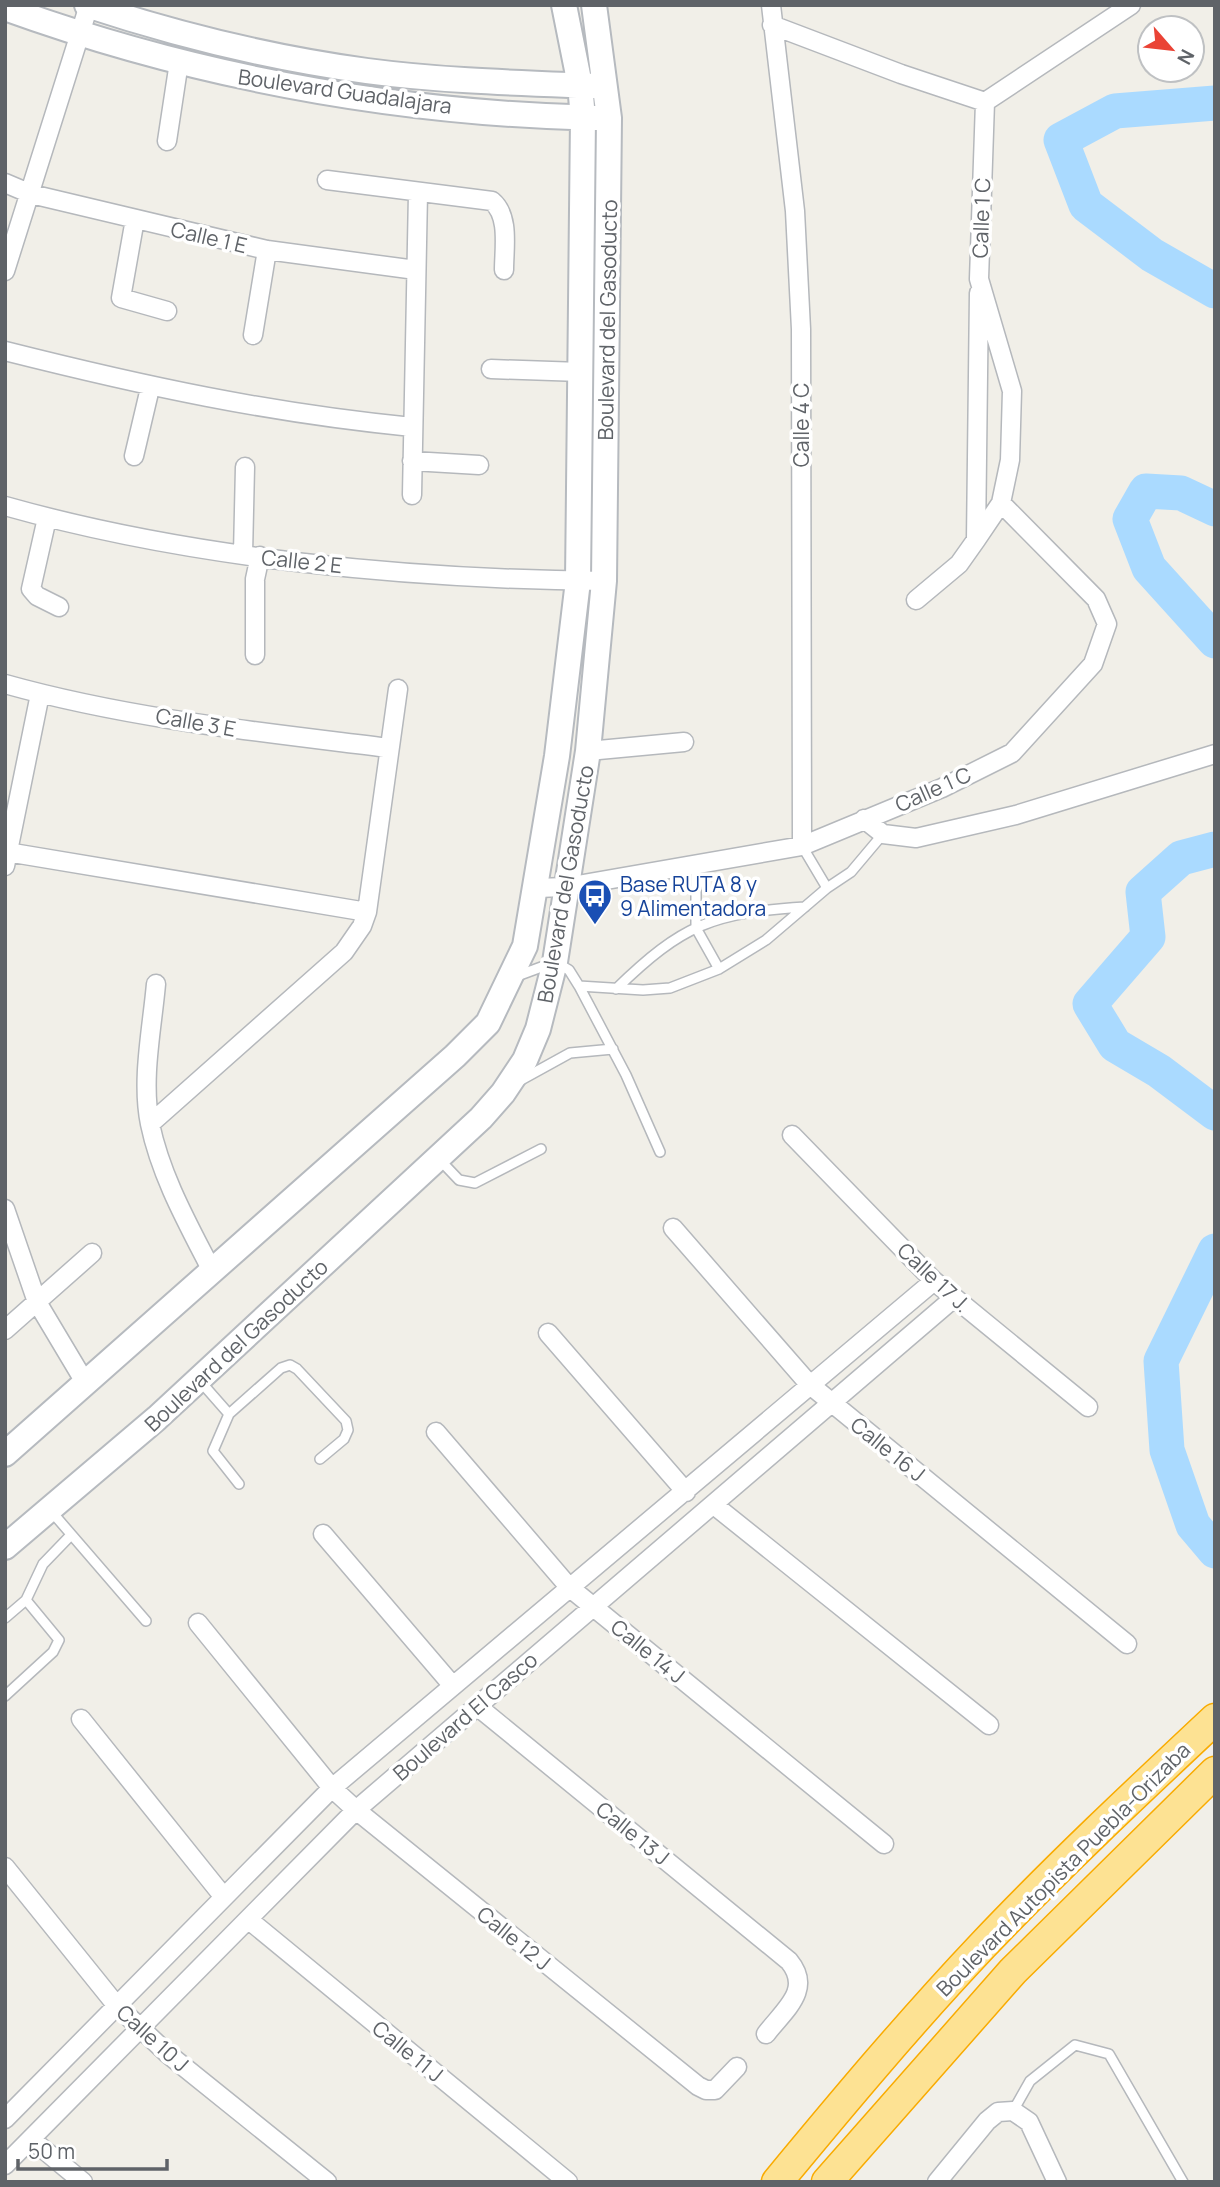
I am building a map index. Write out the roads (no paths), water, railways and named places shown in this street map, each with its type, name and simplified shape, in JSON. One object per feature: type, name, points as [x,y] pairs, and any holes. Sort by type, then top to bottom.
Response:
[{"type":"highway","name":"Boulevard Autopista Puebla-Orizaba","points":[[777,2182],[879,2060],[982,1946],[1090,1836],[1215,1719]]},
{"type":"highway","name":"Boulevard Autopista Puebla-Orizaba","points":[[827,2182],[1013,1971],[1215,1772]]},
{"type":"street","name":"Boulevard Guadalajara","points":[[88,5],[200,39],[312,62],[428,77],[607,86]]},
{"type":"street","points":[[5,271],[88,5]]},
{"type":"street","name":"Boulevard del Gasoducto","points":[[5,1454],[213,1273],[455,1056],[488,1023],[513,977],[525,946],[557,756],[579,581],[583,118],[580,85],[564,5]]},
{"type":"street","name":"Boulevard del Gasoducto","points":[[5,1547],[199,1380],[438,1158],[503,1093],[525,1060],[538,1029],[555,962],[588,751],[604,581],[609,118],[607,86],[594,5]]},
{"type":"street","name":"Calle 4 C","points":[[771,5],[795,211],[801,329],[802,846]]},
{"type":"street","points":[[772,25],[901,74],[985,102],[1131,5]]},
{"type":"street","name":"Boulevard Guadalajara","points":[[5,8],[79,35],[179,62],[305,90],[366,99],[609,118]]},
{"type":"street","points":[[167,141],[179,62]]},
{"type":"street","name":"Calle 1 C","points":[[916,600],[950,573],[1001,503],[1010,460],[1012,391],[979,279],[985,102]]},
{"type":"street","points":[[327,180],[492,201],[500,208],[503,217],[504,270]]},
{"type":"street","name":"Calle 1 E","points":[[5,183],[31,194],[267,250],[416,270]]},
{"type":"street","points":[[412,495],[418,193]]},
{"type":"street","points":[[135,219],[119,292],[121,298],[167,311]]},
{"type":"street","points":[[253,335],[267,250]]},
{"type":"street","points":[[976,540],[979,279]]},
{"type":"street","points":[[5,351],[150,388],[315,417],[412,427]]},
{"type":"street","points":[[491,369],[581,372]]},
{"type":"street","points":[[134,456],[150,388]]},
{"type":"street","points":[[411,461],[480,465]]},
{"type":"street","points":[[245,467],[255,579],[255,655]]},
{"type":"street","name":"Calle 1 C","points":[[536,888],[566,887],[802,846],[942,788],[1012,752],[1093,664],[1107,624],[1096,599],[1001,503]]},
{"type":"street","name":"Calle 2 E","points":[[5,506],[47,518],[252,555],[414,573],[604,581]]},
{"type":"street","points":[[47,518],[31,589],[37,596],[59,607]]},
{"type":"street","name":"Calle 3 E","points":[[5,684],[40,694],[221,728],[389,748]]},
{"type":"street","points":[[150,1124],[344,953],[362,926],[367,912],[398,689]]},
{"type":"street","points":[[40,694],[6,859],[367,912]]},
{"type":"street","points":[[588,751],[684,742]]},
{"type":"street","points":[[864,819],[883,834],[916,838],[1016,815],[1215,754]]},
{"type":"street","points":[[156,984],[150,1045],[150,1124],[181,1212],[213,1273]]},
{"type":"street","name":"Calle 17 J.","points":[[792,1135],[934,1281],[1088,1406]]},
{"type":"street","points":[[5,1209],[37,1301],[86,1384]]},
{"type":"street","name":"Calle 16 J","points":[[673,1228],[809,1384],[1127,1644]]},
{"type":"street","points":[[5,1330],[92,1253]]},
{"type":"street","name":"Boulevard El Casco","points":[[5,2119],[223,1896],[326,1781],[453,1686],[934,1281]]},
{"type":"street","name":"Boulevard El Casco","points":[[5,2165],[356,1810],[954,1298]]},
{"type":"street","points":[[548,1333],[686,1492]]},
{"type":"street","name":"Calle 14 J","points":[[436,1432],[569,1587],[884,1844]]},
{"type":"street","points":[[714,1505],[989,1725]]},
{"type":"street","points":[[323,1534],[453,1686]]},
{"type":"street","name":"Calle 12 J","points":[[198,1623],[326,1781],[356,1810],[698,2086],[715,2090],[737,2067]]},
{"type":"street","name":"Calle 13 J","points":[[477,1706],[789,1961],[799,1973],[799,1985],[794,1998],[766,2034]]},
{"type":"street","points":[[81,1718],[223,1896]]},
{"type":"street","name":"Calle 10 J","points":[[5,1867],[117,2006],[168,2054],[327,2182]]},
{"type":"street","name":"Calle 11 J","points":[[248,1920],[568,2182]]},
{"type":"street","points":[[937,2182],[987,2121],[998,2112],[1013,2111],[1029,2122],[1057,2182]]},
{"type":"street","points":[[31,2139],[83,2182]]},
{"type":"lane","points":[[579,986],[616,989],[670,988],[698,980],[766,940],[827,888],[852,872],[883,834]]},
{"type":"lane","points":[[802,846],[827,888]]},
{"type":"lane","points":[[696,864],[696,928],[719,969]]},
{"type":"lane","points":[[616,989],[668,942],[696,928],[747,911],[804,907]]},
{"type":"lane","points":[[513,977],[555,962],[569,970],[614,1049],[660,1152]]},
{"type":"lane","points":[[503,1093],[544,1065],[570,1053],[614,1049]]},
{"type":"lane","points":[[438,1158],[459,1181],[475,1184],[541,1149]]},
{"type":"lane","points":[[239,1484],[213,1451],[229,1414],[281,1368],[290,1365],[346,1422],[348,1430],[344,1439],[320,1459]]},
{"type":"lane","points":[[199,1380],[229,1414]]},
{"type":"lane","points":[[49,1509],[146,1621]]},
{"type":"lane","points":[[5,1618],[26,1600],[43,1564],[71,1535]]},
{"type":"lane","points":[[5,1696],[53,1652],[59,1640],[26,1600]]},
{"type":"lane","points":[[1013,2111],[1030,2081],[1075,2045],[1109,2053],[1183,2182]]},
{"type":"waterway","points":[[1215,103],[1115,111],[1061,140],[1086,205],[1152,255],[1215,291]]},
{"type":"waterway","points":[[1215,509],[1181,493],[1146,491],[1130,519],[1149,568],[1215,641]]},
{"type":"waterway","points":[[1215,849],[1181,858],[1143,892],[1148,937],[1090,1004],[1115,1045],[1159,1071],[1215,1113]]},
{"type":"waterway","points":[[1215,1251],[1161,1361],[1167,1450],[1193,1525],[1215,1551]]},
{"type":"place","name":"Base RUTA 8 y 9 Alimentadora","points":[[595,926]]}]
